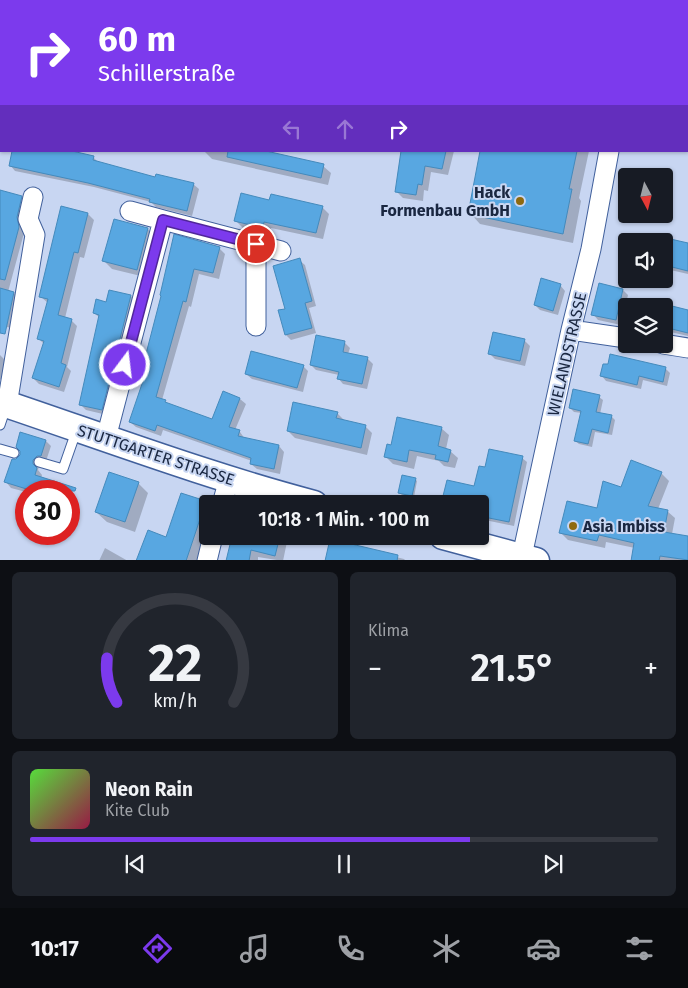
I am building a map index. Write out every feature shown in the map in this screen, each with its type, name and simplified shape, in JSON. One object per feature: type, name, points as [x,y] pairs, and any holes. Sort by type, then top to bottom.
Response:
[{"type":"main road","name":"STUTTGARTER STRASSE","points":[[2,411],[78,428],[280,495]]},
{"type":"main road","points":[[478,545],[529,558]]},
{"type":"street","name":"WIELANDSTRASSE","points":[[529,558],[571,330],[591,249],[609,152]]},
{"type":"street","points":[[2,411],[36,235],[28,219],[33,197]]},
{"type":"street","points":[[130,211],[281,251]]},
{"type":"street","points":[[106,438],[163,220]]},
{"type":"street","points":[[256,244],[256,326]]},
{"type":"street","points":[[571,330],[618,337]]},
{"type":"street","points":[[673,346],[688,348]]},
{"type":"street","points":[[225,495],[229,479]]},
{"type":"street","points":[[206,560],[210,545]]},
{"type":"lane","points":[[39,462],[63,470],[78,428]]},
{"type":"lane","points":[[0,449],[14,453]]},
{"type":"building","points":[[12,152],[76,152],[94,156],[93,160],[155,177],[156,174],[194,183],[187,211],[149,202],[150,199],[88,183],[9,166]]},
{"type":"building","points":[[228,152],[270,152],[324,164],[321,178],[227,157]]},
{"type":"building","points":[[401,152],[446,152],[442,169],[425,166],[422,185],[418,184],[416,195],[395,192]]},
{"type":"building","name":"Hack Formenbau GmbH","points":[[480,152],[577,152],[569,189],[572,189],[563,234],[468,214]]},
{"type":"building","points":[[0,190],[22,196],[17,217],[19,227],[5,280],[0,279]]},
{"type":"building","points":[[241,193],[269,200],[271,194],[323,206],[316,233],[264,222],[263,228],[234,221]]},
{"type":"building","points":[[61,206],[88,213],[78,253],[74,252],[58,315],[72,319],[61,363],[66,365],[59,387],[32,378],[44,341],[37,339],[48,299],[39,297]]},
{"type":"building","points":[[114,219],[148,228],[137,270],[102,261]]},
{"type":"building","points":[[174,234],[220,247],[213,273],[194,269],[186,302],[183,301],[156,397],[212,419],[223,391],[240,398],[229,427],[240,430],[238,436],[279,445],[274,469],[250,464],[251,458],[157,425],[155,431],[129,422],[144,378],[140,377],[161,296]]},
{"type":"building","points":[[673,240],[688,243],[688,271],[673,267]]},
{"type":"building","points":[[300,258],[312,301],[305,303],[312,328],[285,335],[278,310],[285,309],[273,266]]},
{"type":"building","points":[[541,278],[561,284],[553,311],[534,305]]},
{"type":"building","points":[[599,283],[623,289],[621,298],[618,298],[616,320],[591,315]]},
{"type":"building","points":[[0,288],[14,292],[5,334],[0,333]]},
{"type":"building","points":[[109,290],[131,295],[102,410],[79,405],[99,315],[93,313],[96,299],[106,302]]},
{"type":"building","points":[[673,306],[688,310],[688,333],[673,329]]},
{"type":"building","points":[[493,332],[525,339],[520,361],[488,354]]},
{"type":"building","points":[[316,335],[345,341],[343,352],[368,357],[362,384],[337,379],[339,372],[310,365]]},
{"type":"building","points":[[251,351],[304,365],[297,388],[245,374]]},
{"type":"building","points":[[610,354],[666,367],[663,382],[639,376],[637,385],[600,376],[603,364],[608,364]]},
{"type":"building","points":[[573,389],[600,395],[596,412],[612,415],[608,433],[592,429],[588,444],[574,441],[581,411],[569,408]]},
{"type":"building","points":[[293,402],[338,412],[336,418],[366,425],[361,448],[287,431]]},
{"type":"building","points":[[397,417],[442,427],[438,446],[451,450],[448,462],[435,459],[436,455],[409,450],[407,462],[384,457],[387,444],[391,445]]},
{"type":"building","points":[[20,432],[46,440],[41,456],[37,456],[33,460],[33,464],[37,468],[35,475],[51,480],[15,480],[15,485],[4,482],[12,459],[16,459],[20,455],[20,451],[16,447]]},
{"type":"building","points":[[489,449],[523,456],[509,522],[489,518],[489,495],[443,495],[447,480],[474,486],[479,466],[485,467]]},
{"type":"building","points":[[631,460],[662,472],[648,506],[668,510],[664,532],[688,536],[688,560],[660,556],[659,560],[631,560],[634,543],[599,535],[597,541],[559,533],[567,501],[597,508],[603,481],[621,487]]},
{"type":"building","points":[[109,472],[139,482],[125,522],[95,512]]},
{"type":"building","points":[[402,475],[416,478],[412,495],[398,493]]},
{"type":"building","points":[[181,493],[199,499],[199,522],[186,560],[136,560],[148,530],[166,537]]},
{"type":"building","points":[[230,545],[278,545],[275,556],[251,550],[249,560],[226,560]]},
{"type":"building","points":[[329,545],[356,545],[398,555],[397,560],[325,560]]},
{"type":"place","name":"Hack Formenbau GmbH","points":[[520,201]]},
{"type":"place","name":"Asia Imbiss","points":[[573,526]]},
{"type":"route","points":[[125,365],[163,220],[256,244]]}]
